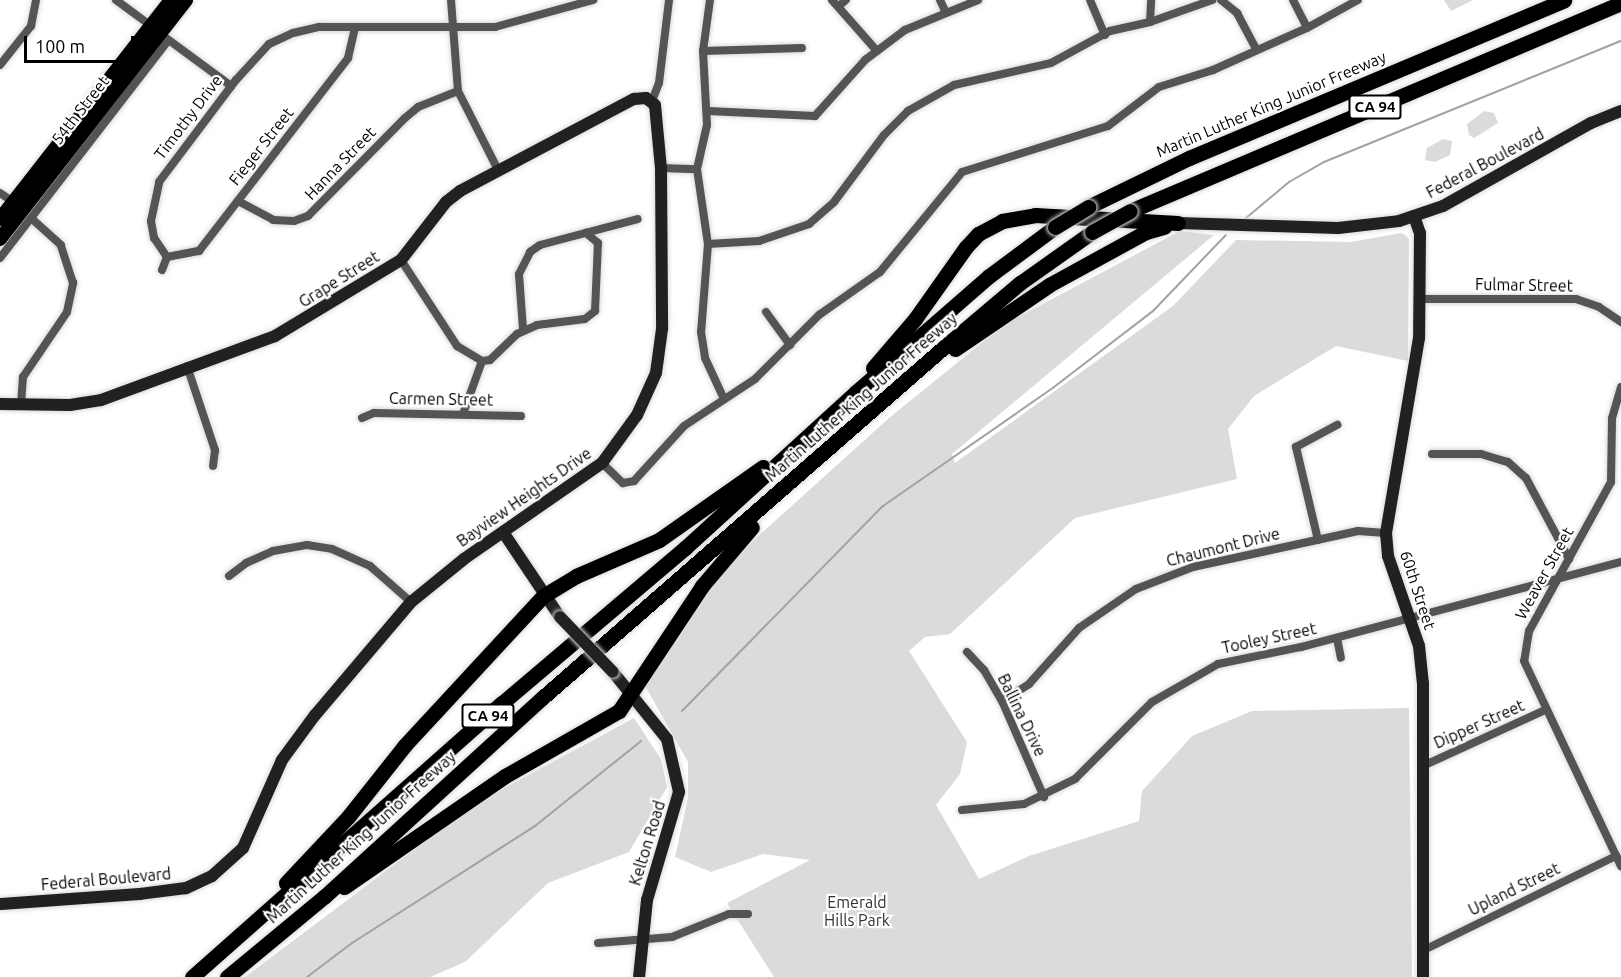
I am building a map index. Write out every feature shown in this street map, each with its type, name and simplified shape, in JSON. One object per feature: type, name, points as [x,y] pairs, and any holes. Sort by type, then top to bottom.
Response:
[{"type":"highway","name":"Martin Luther King Junior Freeway","points":[[190,977],[502,703],[686,548],[783,455],[989,276],[1055,227],[1088,207],[1189,158],[1564,0]]},
{"type":"highway","name":"Martin Luther King Junior Freeway","points":[[227,977],[325,896],[542,698],[1020,283],[1092,232],[1130,211],[1621,3]]},
{"type":"highway","points":[[856,392],[978,234],[1002,221],[1035,215],[1179,223]]},
{"type":"highway","points":[[907,382],[1049,285],[1146,232],[1179,223]]},
{"type":"highway","points":[[190,977],[322,846],[413,736],[543,596],[576,576],[659,540],[732,485],[783,455]]},
{"type":"highway","points":[[325,896],[352,883],[505,776],[619,711],[715,568],[799,476]]},
{"type":"main road","name":"54th Street","points":[[0,219],[160,33],[171,0]]},
{"type":"main road","name":"54th Street","points":[[0,239],[186,0]]},
{"type":"street","points":[[0,65],[31,26],[36,0]]},
{"type":"street","points":[[116,0],[231,86]]},
{"type":"street","points":[[451,0],[451,29],[458,91],[498,170]]},
{"type":"street","name":"Timothy Drive","points":[[167,257],[154,238],[151,221],[159,182],[258,53],[284,36],[310,28],[495,27],[593,0]]},
{"type":"street","name":"Bayview Heights Drive","points":[[212,876],[243,848],[282,760],[315,715],[411,602],[503,532],[602,463],[637,415],[656,373],[662,329],[661,168],[657,110],[652,101],[659,83],[669,0]]},
{"type":"street","points":[[710,0],[703,51],[708,111],[697,169],[708,243],[702,344],[710,373],[724,399]]},
{"type":"street","points":[[940,0],[946,13]]},
{"type":"street","points":[[708,111],[815,116],[877,51],[905,30],[978,0]]},
{"type":"street","points":[[1090,0],[1105,35]]},
{"type":"street","points":[[1150,22],[1151,0]]},
{"type":"street","points":[[708,243],[759,241],[809,224],[834,202],[884,135],[923,100],[954,85],[1051,63],[1129,24],[1150,22],[1212,0]]},
{"type":"street","points":[[1221,0],[1237,13],[1256,48]]},
{"type":"street","points":[[1293,0],[1307,28]]},
{"type":"street","points":[[602,463],[623,483],[634,482],[672,437],[756,379],[835,302],[886,266],[962,171],[1093,133],[1122,117],[1159,87],[1213,69],[1256,48],[1307,28],[1346,3],[1358,0]]},
{"type":"street","points":[[839,2],[877,51]]},
{"type":"street","name":"Fieger Street","points":[[167,257],[199,251],[348,58],[355,27]]},
{"type":"street","points":[[0,258],[31,218],[160,33]]},
{"type":"street","points":[[703,51],[802,48]]},
{"type":"street","name":"Hanna Street","points":[[238,201],[273,220],[294,221],[308,216],[418,107],[458,91]]},
{"type":"street","name":"Grape Street","points":[[0,405],[93,401],[275,336],[401,260],[446,202],[498,170],[634,99],[652,101]]},
{"type":"street","name":"Federal Boulevard","points":[[1179,223],[1338,228],[1414,216],[1443,206],[1591,123],[1621,111]]},
{"type":"street","points":[[661,168],[697,169]]},
{"type":"street","points":[[0,193],[9,199]]},
{"type":"street","name":"60th Street","points":[[1414,216],[1420,234],[1422,299],[1386,533],[1388,556],[1410,619],[1424,683],[1426,949],[1423,977]]},
{"type":"street","points":[[21,405],[23,377],[67,312],[73,283],[61,245],[31,218]]},
{"type":"street","points":[[523,329],[521,266],[540,245],[638,219]]},
{"type":"street","points":[[401,260],[457,346],[482,361],[490,360],[523,329],[585,319],[595,311],[598,243],[586,234]]},
{"type":"street","points":[[162,270],[167,257]]},
{"type":"street","name":"Fulmar Street","points":[[1422,299],[1576,299],[1599,307],[1621,322]]},
{"type":"street","points":[[766,312],[790,345]]},
{"type":"street","points":[[463,414],[482,361]]},
{"type":"street","points":[[187,366],[215,450],[213,466]]},
{"type":"street","name":"Weaver Street","points":[[1621,387],[1612,419],[1611,482],[1556,579],[1526,640],[1527,673],[1621,866]]},
{"type":"street","name":"Carmen Street","points":[[362,418],[374,413],[520,416]]},
{"type":"street","points":[[1318,540],[1296,447],[1337,425]]},
{"type":"street","points":[[1432,454],[1481,454],[1508,462],[1526,478],[1569,559]]},
{"type":"street","name":"Chaumont Drive","points":[[1002,701],[1029,684],[1079,628],[1136,589],[1193,567],[1358,531],[1386,533]]},
{"type":"street","name":"Kelton Road","points":[[503,532],[543,596],[613,672],[666,740],[679,792],[647,900],[640,942],[639,977]]},
{"type":"street","points":[[229,576],[246,563],[273,550],[308,545],[332,549],[370,566],[411,602]]},
{"type":"street","name":"Tooley Street","points":[[962,810],[993,810],[1044,797],[1076,779],[1140,711],[1191,677],[1233,659],[1337,638],[1621,562]]},
{"type":"street","points":[[1337,638],[1341,658]]},
{"type":"street","name":"Ballina Drive","points":[[967,652],[984,670],[1002,701],[1044,797]]},
{"type":"street","name":"Dipper Street","points":[[1425,765],[1545,710]]},
{"type":"street","name":"Upland Street","points":[[1426,949],[1616,856]]},
{"type":"street","name":"Federal Boulevard","points":[[0,904],[140,894],[186,888],[212,876]]},
{"type":"street","points":[[598,944],[640,942],[672,937],[729,914],[748,914]]},
{"type":"green space","points":[[1444,0],[1473,0],[1451,11]]},
{"type":"green space","points":[[1484,111],[1494,113],[1498,123],[1474,138],[1469,135],[1467,124]]},
{"type":"green space","points":[[1443,139],[1452,141],[1450,155],[1435,162],[1425,160],[1427,148]]},
{"type":"green space","name":"Emerald Hills Park","points":[[1180,231],[1214,235],[952,454],[955,463],[1173,306],[1236,240],[1351,242],[1401,233],[1405,235],[1409,239],[1408,361],[1336,346],[1254,396],[1228,429],[1237,479],[1075,518],[950,634],[925,637],[909,651],[967,742],[960,774],[936,805],[979,879],[1029,856],[1139,821],[1142,791],[1192,736],[1252,711],[1409,708],[1412,977],[774,977],[727,903],[810,860],[763,854],[711,872],[675,857],[688,798],[688,762],[644,684],[723,568],[889,418],[1005,324]]},
{"type":"green space","points":[[634,718],[661,759],[667,787],[629,852],[548,883],[465,962],[430,977],[245,977],[475,804]]},
{"type":"waterway","points":[[1246,218],[1289,182],[1324,162],[1621,41]]},
{"type":"waterway","points":[[682,711],[883,506],[1054,387],[1153,311],[1226,235]]},
{"type":"waterway","points":[[307,977],[352,943],[535,826],[641,741]]}]
